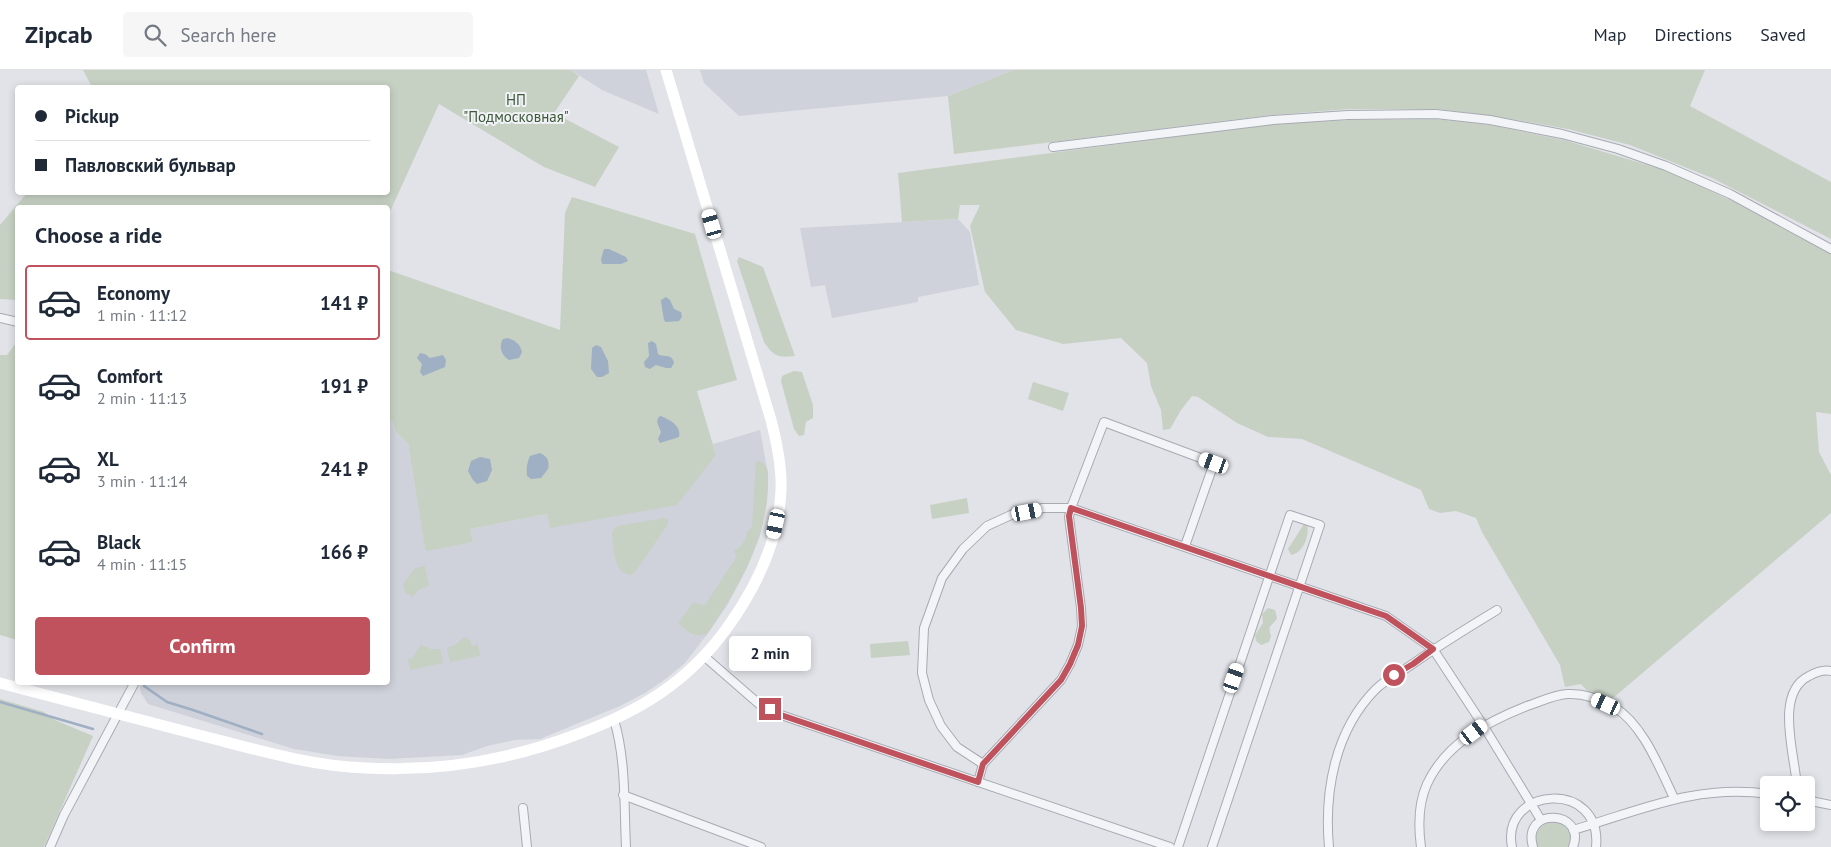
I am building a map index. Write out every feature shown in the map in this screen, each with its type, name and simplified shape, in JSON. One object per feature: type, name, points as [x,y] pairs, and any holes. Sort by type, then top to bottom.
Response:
[{"type":"main road","points":[[0,683],[292,758],[367,768],[419,768],[487,761],[546,746],[614,720],[666,690],[705,657],[732,621],[764,562],[774,536],[781,473],[778,447],[769,412],[666,70]]},
{"type":"street","points":[[1053,147],[1273,120],[1330,116],[1436,114],[1490,120],[1581,139],[1618,149],[1666,166],[1730,194],[1831,249]]},
{"type":"street","points":[[0,318],[15,321]]},
{"type":"street","points":[[978,782],[983,764],[1061,680],[1078,645],[1082,626],[1081,608],[1069,516],[1104,422],[1214,463],[1185,546]]},
{"type":"street","points":[[983,764],[957,747],[941,726],[929,700],[922,673],[924,628],[942,578],[963,550],[987,526],[1011,515],[1043,508],[1071,508],[1386,616],[1433,649],[1483,725],[1541,820]]},
{"type":"street","points":[[1178,847],[1290,515],[1320,525],[1212,847]]},
{"type":"street","points":[[1329,847],[1327,822],[1332,770],[1342,740],[1356,714],[1376,689],[1433,649],[1497,610]]},
{"type":"street","points":[[705,657],[759,704],[781,715],[1170,847]]},
{"type":"street","points":[[1796,776],[1788,715],[1792,694],[1798,684],[1805,678],[1816,672],[1831,670]]},
{"type":"street","points":[[50,847],[64,815],[133,685]]},
{"type":"street","points":[[1421,847],[1419,806],[1428,783],[1444,756],[1483,725],[1547,698],[1565,694],[1580,694],[1616,708],[1642,734],[1674,798]]},
{"type":"street","points":[[614,720],[620,745],[626,847]]},
{"type":"street","points":[[1573,830],[1674,798],[1716,792],[1760,793]]},
{"type":"street","points":[[623,795],[762,847]]},
{"type":"street","points":[[1512,847],[1512,832],[1516,821],[1531,804],[1544,798],[1560,798],[1574,802],[1586,811],[1594,824],[1597,838],[1596,847]]},
{"type":"street","points":[[1815,802],[1831,805]]},
{"type":"street","points":[[523,808],[527,847]]},
{"type":"street","points":[[1532,847],[1532,831],[1541,820],[1548,817],[1563,819],[1569,824],[1575,837],[1573,847]]},
{"type":"shaded area","points":[[571,70],[646,70],[659,114],[602,90]]},
{"type":"shaded area","points":[[700,70],[1013,70],[948,96],[739,116],[704,83]]},
{"type":"shaded area","points":[[958,219],[970,232],[979,285],[918,297],[918,302],[832,318],[825,285],[811,287],[800,228]]},
{"type":"shaded area","points":[[393,421],[395,431],[408,444],[425,548],[473,542],[470,529],[547,514],[550,527],[708,464],[716,455],[713,444],[760,430],[768,474],[767,501],[760,536],[747,568],[728,604],[685,663],[645,693],[620,706],[540,739],[515,740],[487,746],[462,755],[388,759],[338,756],[294,749],[148,704],[141,693],[140,685],[390,685],[390,422]]},
{"type":"green space","name":"НП \"Подмосковная\"","points":[[83,70],[571,70],[579,76],[554,113],[619,147],[595,187],[544,167],[439,104],[390,212],[390,205],[17,205],[25,195],[390,195],[390,85],[91,85]]},
{"type":"green space","points":[[1013,70],[1705,70],[1690,106],[1831,182],[1831,239],[1712,178],[1630,145],[1568,129],[1488,115],[1436,109],[1349,109],[1273,115],[954,154],[948,96]]},
{"type":"green space","points":[[1436,119],[1490,125],[1564,140],[1671,172],[1734,202],[1831,254],[1831,414],[1816,412],[1819,452],[1831,475],[1831,513],[1613,698],[1604,701],[1590,694],[1581,684],[1565,687],[1560,665],[1482,532],[1476,518],[1456,511],[1440,513],[1429,509],[1421,490],[1302,439],[1268,437],[1237,423],[1198,397],[1192,396],[1170,429],[1163,430],[1161,410],[1151,386],[1147,363],[1121,338],[1063,344],[1016,330],[985,292],[970,226],[980,205],[960,205],[958,219],[902,222],[898,173],[1274,124],[1350,120]]},
{"type":"green space","points":[[572,197],[695,234],[737,380],[697,391],[716,455],[677,505],[550,528],[547,514],[470,529],[473,542],[427,551],[425,549],[408,444],[395,431],[393,421],[390,422],[390,271],[560,330],[565,213]]},
{"type":"green space","points":[[15,207],[15,300],[0,299],[0,225]]},
{"type":"green space","points":[[739,257],[763,267],[795,356],[784,357],[776,355],[764,342],[737,261]]},
{"type":"green space","points":[[15,344],[15,639],[0,635],[0,355],[7,355]]},
{"type":"green space","points":[[794,371],[802,372],[813,405],[813,418],[806,422],[804,435],[799,436],[794,429],[781,381],[782,376]]},
{"type":"green space","points":[[1033,382],[1069,393],[1063,411],[1028,399]]},
{"type":"green space","points":[[756,461],[766,466],[768,485],[762,526],[756,545],[739,582],[707,634],[694,635],[678,623],[693,603],[705,605],[737,556],[734,551],[743,543],[747,532],[752,527]]},
{"type":"green space","points":[[967,498],[969,513],[932,519],[930,505]]},
{"type":"green space","points":[[664,518],[668,519],[668,524],[635,572],[631,575],[621,570],[615,559],[613,530],[618,526]]},
{"type":"green space","points":[[1304,524],[1307,524],[1308,529],[1305,543],[1299,551],[1291,555],[1288,549]]},
{"type":"green space","points":[[425,566],[429,586],[419,590],[412,597],[405,592],[403,584],[415,568]]},
{"type":"green space","points":[[1268,608],[1275,610],[1277,618],[1270,627],[1271,636],[1269,642],[1261,645],[1256,641],[1255,635],[1263,623],[1262,614]]},
{"type":"green space","points":[[464,637],[471,641],[472,646],[478,644],[480,656],[450,662],[447,648],[455,645]]},
{"type":"green space","points":[[908,641],[910,655],[871,658],[870,644]]},
{"type":"green space","points":[[421,645],[431,649],[440,649],[443,663],[410,670],[408,659],[412,658]]},
{"type":"green space","points":[[0,699],[44,712],[55,720],[93,736],[44,847],[0,847]]},
{"type":"green space","points":[[1555,821],[1563,825],[1568,831],[1570,835],[1569,847],[1537,847],[1536,836],[1539,829]]},
{"type":"water","points":[[604,249],[609,249],[626,257],[628,261],[621,264],[602,264],[601,259]]},
{"type":"water","points":[[666,297],[670,300],[674,309],[681,312],[682,317],[679,321],[666,322],[664,320],[661,300]]},
{"type":"water","points":[[508,338],[519,345],[522,352],[519,358],[509,360],[504,356],[501,348],[502,342],[503,339]]},
{"type":"water","points":[[652,341],[656,344],[658,354],[672,358],[674,363],[671,368],[656,365],[650,369],[645,367],[644,362],[649,356],[648,343]]},
{"type":"water","points":[[596,345],[601,347],[608,361],[609,373],[602,377],[597,377],[591,369],[592,348]]},
{"type":"water","points":[[420,353],[430,358],[443,355],[446,360],[445,367],[423,376],[420,372],[422,364],[417,358]]},
{"type":"water","points":[[660,416],[668,419],[677,427],[679,437],[660,443],[658,439],[661,432],[657,422]]},
{"type":"water","points":[[540,453],[547,459],[548,469],[541,478],[531,479],[527,476],[528,461],[530,456]]},
{"type":"water","points":[[480,457],[490,459],[492,470],[487,481],[477,484],[468,471],[471,461]]},
{"type":"waterway","points":[[144,686],[167,702],[262,734]]},
{"type":"waterway","points":[[0,702],[93,729]]},
{"type":"route","points":[[770,709],[781,715],[978,782],[983,764],[1061,680],[1078,645],[1082,626],[1069,516],[1071,508],[1386,616],[1433,649],[1394,675]]}]
